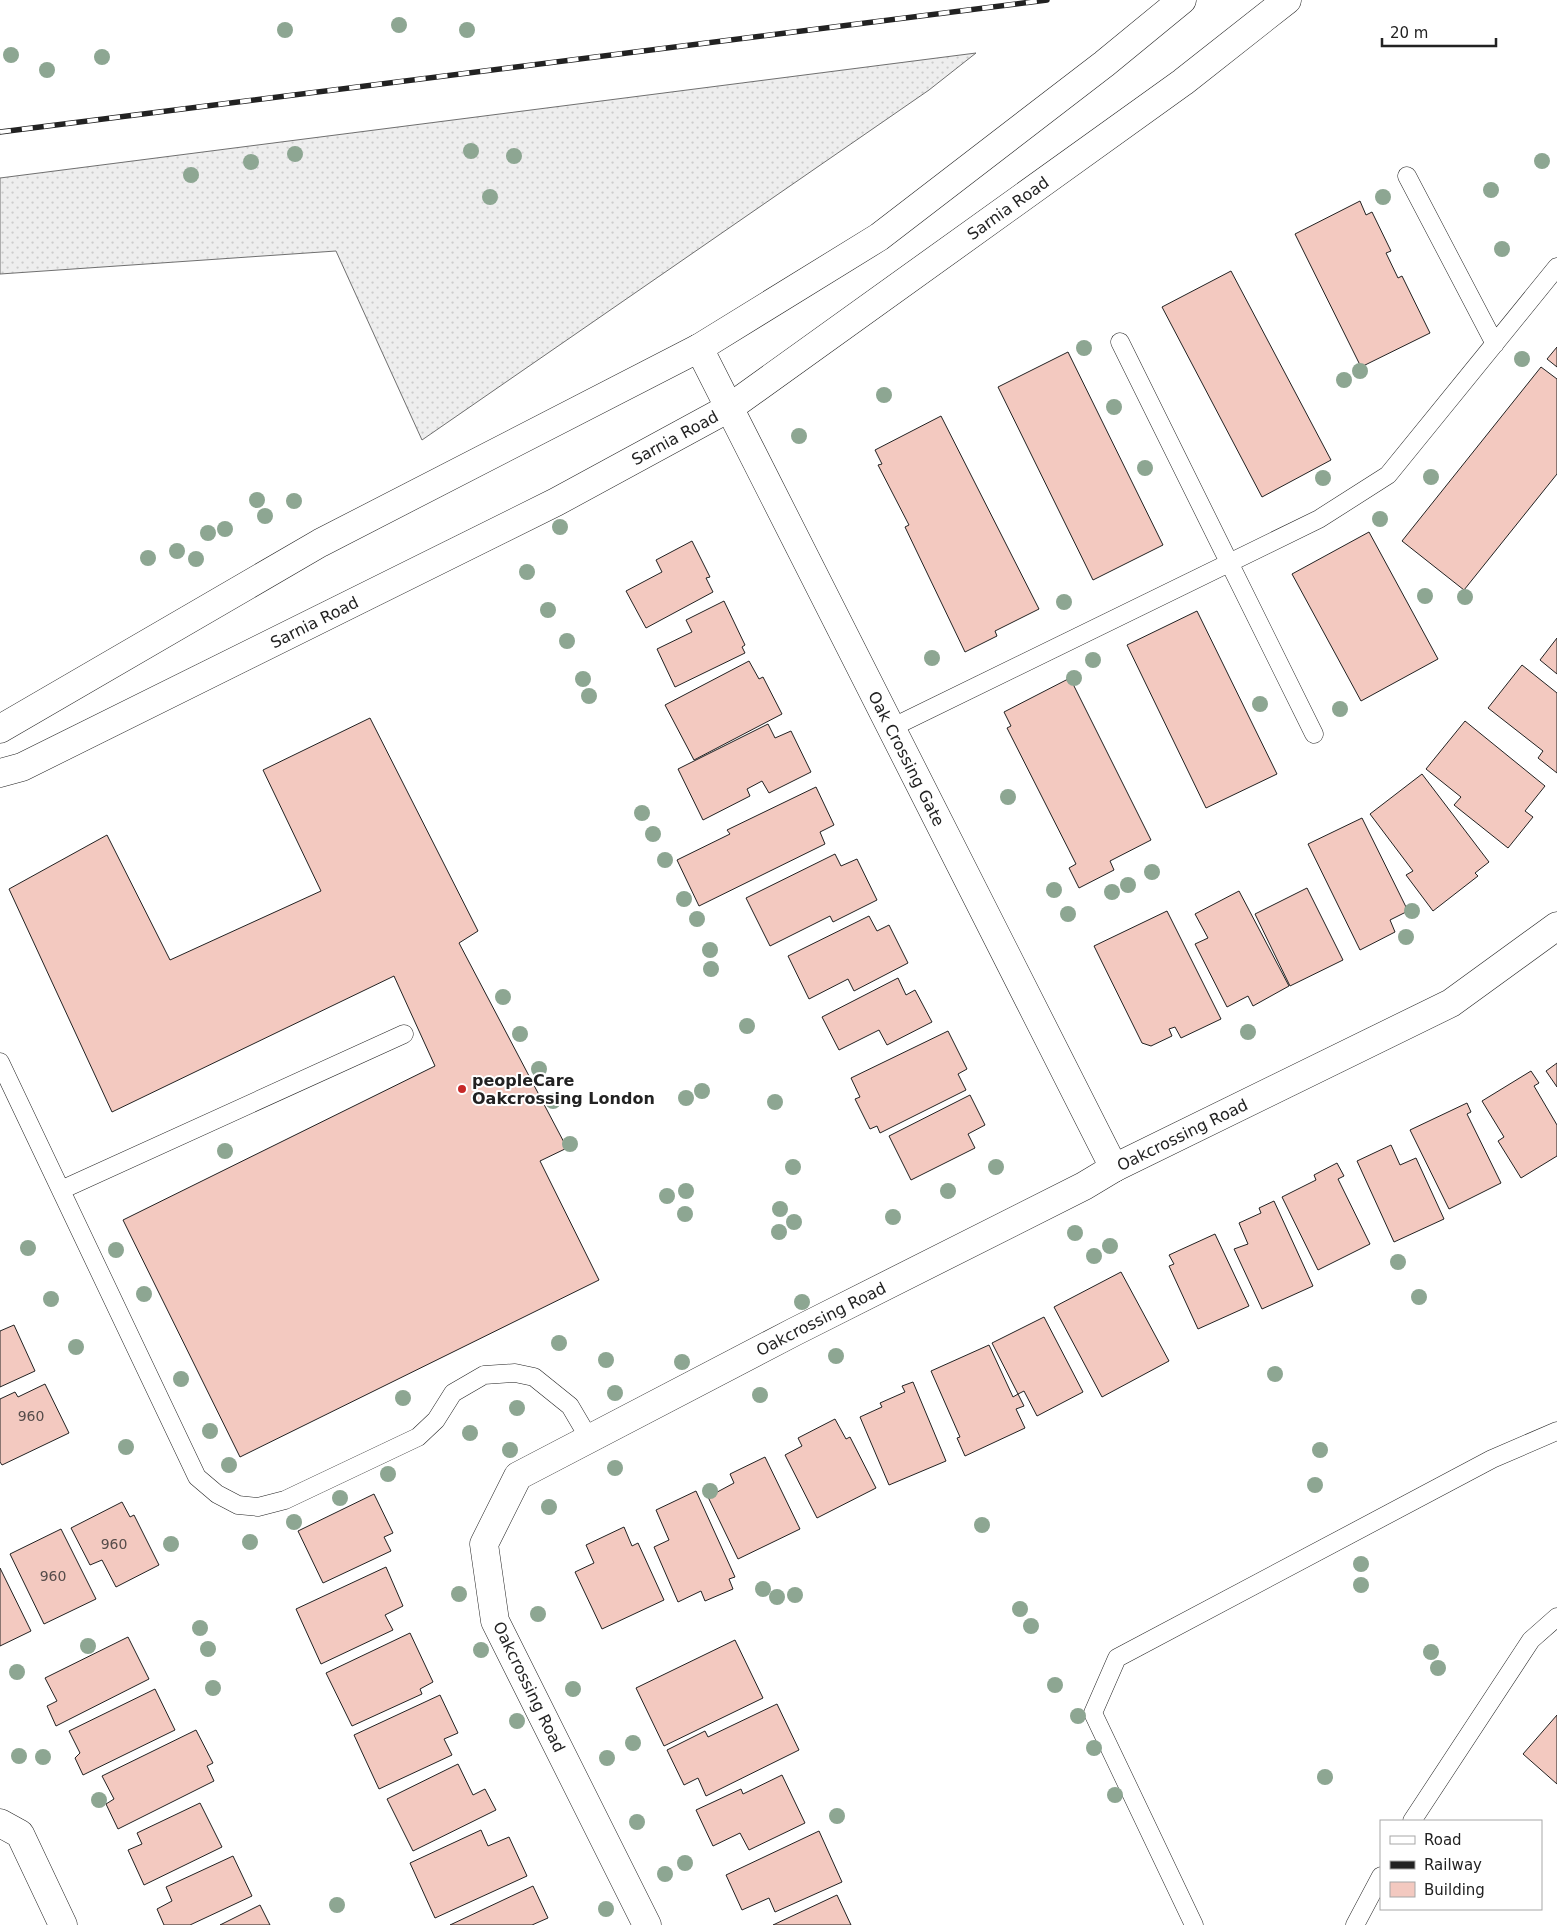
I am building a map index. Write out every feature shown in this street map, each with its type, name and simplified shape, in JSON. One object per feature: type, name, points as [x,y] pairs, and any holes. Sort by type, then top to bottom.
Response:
[{"type":"main road","points":[[0,729],[320,543],[699,348],[879,237],[1104,64],[1182,0]]},
{"type":"main road","name":"Sarnia Road","points":[[0,772],[22,767],[556,502],[729,408],[1183,82],[1287,0]]},
{"type":"main road","name":"Oak Crossing Gate","points":[[699,348],[1114,1168]]},
{"type":"main road","name":"Oakcrossing Road","points":[[647,1925],[495,1621],[484,1544],[518,1476],[769,1345],[1084,1186],[1114,1168],[1451,1003],[1557,926]]},
{"type":"main road","points":[[0,1823],[20,1834],[63,1925]]},
{"type":"lane","points":[[1407,176],[1495,344]]},
{"type":"lane","points":[[891,728],[1319,519],[1388,475],[1557,267]]},
{"type":"lane","points":[[1120,342],[1314,734]]},
{"type":"lane","points":[[61,1190],[404,1034]]},
{"type":"lane","points":[[0,1062],[197,1477],[217,1494],[238,1504],[258,1507],[285,1500],[418,1437],[436,1420],[454,1393],[484,1375],[515,1373],[534,1377],[570,1406],[590,1440]]},
{"type":"lane","points":[[1194,1925],[1093,1713],[1117,1658],[1492,1459],[1557,1431]]},
{"type":"lane","points":[[1413,1820],[1531,1640],[1557,1617]]},
{"type":"lane","points":[[1355,1925],[1380,1878]]},
{"type":"shaded area","points":[[976,53],[929,90],[422,440],[336,251],[0,274],[0,178]]},
{"type":"building","points":[[1360,201],[1366,215],[1372,212],[1391,251],[1386,253],[1398,278],[1402,276],[1430,333],[1361,367],[1295,234]]},
{"type":"building","points":[[1231,271],[1331,460],[1262,497],[1162,307]]},
{"type":"building","points":[[1557,347],[1557,367],[1547,359]]},
{"type":"building","points":[[1068,352],[1163,545],[1093,580],[998,387]]},
{"type":"building","points":[[1541,367],[1557,379],[1557,474],[1464,590],[1402,541]]},
{"type":"building","points":[[941,416],[1039,609],[995,631],[997,636],[965,652],[905,527],[909,525],[878,465],[882,464],[875,450]]},
{"type":"building","points":[[1369,532],[1438,659],[1361,701],[1292,574]]},
{"type":"building","points":[[692,541],[710,577],[706,578],[713,592],[646,628],[626,591],[662,572],[656,560]]},
{"type":"building","points":[[724,601],[745,645],[742,647],[745,653],[675,687],[657,649],[692,632],[686,620]]},
{"type":"building","points":[[1197,611],[1277,774],[1206,808],[1127,645]]},
{"type":"building","points":[[1557,638],[1557,674],[1540,660]]},
{"type":"building","points":[[749,661],[759,679],[763,677],[782,714],[694,760],[665,705]]},
{"type":"building","points":[[1522,665],[1557,693],[1557,773],[1538,758],[1543,751],[1488,708]]},
{"type":"building","points":[[1070,678],[1151,840],[1110,861],[1114,870],[1079,888],[1069,868],[1076,864],[1007,728],[1011,726],[1004,712]]},
{"type":"building","name":"peopleCare Oakcrossing London","points":[[370,718],[478,931],[459,943],[567,1148],[540,1161],[599,1280],[240,1457],[123,1220],[435,1066],[394,976],[112,1112],[9,889],[107,835],[170,960],[321,891],[263,770]]},
{"type":"building","points":[[1465,721],[1545,786],[1525,811],[1533,817],[1508,848],[1454,805],[1461,797],[1426,769]]},
{"type":"building","points":[[768,724],[775,738],[791,731],[811,772],[769,793],[762,781],[747,789],[750,796],[703,820],[678,769]]},
{"type":"building","points":[[1422,774],[1489,862],[1475,873],[1478,876],[1433,911],[1406,875],[1413,871],[1370,814]]},
{"type":"building","points":[[816,787],[834,825],[820,832],[825,844],[699,906],[677,860],[730,834],[727,830]]},
{"type":"building","points":[[1362,818],[1408,911],[1390,920],[1395,932],[1360,950],[1308,844]]},
{"type":"building","points":[[835,854],[841,866],[857,859],[877,900],[833,922],[830,916],[770,946],[746,898]]},
{"type":"building","points":[[1307,888],[1343,960],[1290,986],[1255,914]]},
{"type":"building","points":[[1239,891],[1289,986],[1253,1006],[1248,996],[1227,1007],[1195,944],[1208,938],[1195,914]]},
{"type":"building","points":[[1167,911],[1221,1019],[1181,1038],[1175,1027],[1169,1029],[1172,1036],[1151,1046],[1142,1043],[1094,946]]},
{"type":"building","points":[[869,916],[877,931],[889,925],[908,963],[854,991],[848,979],[809,999],[788,956]]},
{"type":"building","points":[[898,978],[906,995],[915,990],[932,1022],[887,1045],[879,1030],[839,1050],[822,1017]]},
{"type":"building","points":[[948,1031],[967,1069],[958,1074],[966,1090],[880,1133],[877,1126],[870,1129],[855,1099],[860,1097],[851,1078]]},
{"type":"building","points":[[1557,1063],[1557,1087],[1546,1071]]},
{"type":"building","points":[[1531,1071],[1539,1083],[1534,1086],[1557,1125],[1557,1156],[1521,1178],[1498,1141],[1504,1137],[1482,1101]]},
{"type":"building","points":[[970,1095],[985,1125],[968,1134],[975,1148],[911,1180],[889,1136]]},
{"type":"building","points":[[1467,1103],[1471,1112],[1467,1114],[1501,1183],[1449,1209],[1410,1130]]},
{"type":"building","points":[[1391,1145],[1400,1165],[1416,1158],[1444,1219],[1394,1242],[1357,1161]]},
{"type":"building","points":[[1337,1163],[1344,1176],[1338,1179],[1370,1244],[1318,1270],[1282,1197],[1316,1180],[1314,1175]]},
{"type":"building","points":[[1274,1201],[1313,1286],[1262,1309],[1234,1249],[1248,1244],[1239,1223],[1261,1213],[1259,1208]]},
{"type":"building","points":[[1215,1234],[1249,1306],[1198,1329],[1169,1266],[1174,1264],[1169,1255]]},
{"type":"building","points":[[1121,1272],[1169,1361],[1102,1397],[1054,1307]]},
{"type":"building","points":[[1044,1317],[1083,1392],[1037,1416],[1024,1391],[1018,1394],[992,1343]]},
{"type":"building","points":[[14,1325],[35,1371],[0,1387],[0,1331]]},
{"type":"building","points":[[989,1345],[1013,1397],[1018,1394],[1024,1406],[1016,1409],[1025,1428],[965,1456],[957,1438],[960,1437],[931,1371]]},
{"type":"building","points":[[913,1382],[946,1461],[889,1485],[860,1417],[882,1407],[880,1403],[905,1392],[902,1386]]},
{"type":"building","points":[[45,1384],[69,1433],[2,1465],[0,1462],[0,1399],[15,1392],[18,1397]]},
{"type":"building","points":[[835,1419],[846,1439],[850,1437],[876,1488],[817,1518],[785,1455],[802,1446],[798,1438]]},
{"type":"building","points":[[765,1457],[800,1529],[738,1559],[708,1497],[734,1483],[730,1474]]},
{"type":"building","points":[[696,1491],[735,1577],[729,1579],[733,1589],[705,1601],[701,1591],[678,1602],[654,1547],[669,1540],[656,1510]]},
{"type":"building","points":[[374,1494],[393,1533],[384,1537],[391,1551],[323,1583],[298,1531]]},
{"type":"building","points":[[122,1502],[130,1517],[134,1515],[159,1565],[116,1587],[102,1560],[90,1565],[71,1528]]},
{"type":"building","points":[[624,1527],[632,1546],[638,1543],[664,1600],[602,1629],[575,1572],[594,1563],[586,1545]]},
{"type":"building","points":[[61,1529],[96,1599],[44,1624],[10,1554]]},
{"type":"building","points":[[386,1567],[403,1606],[385,1615],[393,1630],[321,1664],[296,1609]]},
{"type":"building","points":[[0,1568],[31,1631],[0,1646]]},
{"type":"building","points":[[410,1633],[433,1682],[420,1689],[422,1694],[352,1726],[326,1673]]},
{"type":"building","points":[[128,1637],[149,1679],[56,1726],[47,1706],[57,1701],[45,1678]]},
{"type":"building","points":[[735,1640],[763,1698],[664,1746],[636,1688]]},
{"type":"building","points":[[155,1689],[175,1730],[83,1775],[75,1758],[80,1753],[69,1731]]},
{"type":"building","points":[[440,1695],[458,1733],[444,1739],[452,1755],[379,1789],[354,1735]]},
{"type":"building","points":[[777,1704],[799,1750],[706,1796],[698,1778],[684,1785],[667,1750],[705,1731],[708,1737]]},
{"type":"building","points":[[1557,1715],[1557,1784],[1523,1754]]},
{"type":"building","points":[[196,1730],[213,1763],[207,1766],[214,1781],[118,1829],[106,1804],[114,1799],[102,1776]]},
{"type":"building","points":[[458,1764],[473,1795],[485,1789],[496,1810],[413,1851],[387,1799]]},
{"type":"building","points":[[782,1775],[805,1823],[749,1850],[740,1833],[713,1846],[696,1810],[741,1789],[743,1794]]},
{"type":"building","points":[[200,1803],[222,1847],[144,1885],[128,1850],[142,1844],[137,1833]]},
{"type":"building","points":[[481,1830],[488,1846],[509,1837],[527,1876],[435,1918],[410,1863]]},
{"type":"building","points":[[819,1831],[842,1882],[775,1912],[769,1898],[742,1910],[726,1875]]},
{"type":"building","points":[[233,1856],[252,1896],[190,1925],[164,1925],[157,1909],[172,1901],[166,1887]]},
{"type":"building","points":[[533,1886],[548,1918],[532,1925],[450,1925]]},
{"type":"building","points":[[837,1895],[851,1925],[773,1925]]},
{"type":"building","points":[[260,1905],[270,1925],[220,1925]]},
{"type":"railway","points":[[0,132],[1047,0]]},
{"type":"place","name":"peopleCare Oakcrossing London","points":[[462,1089]]}]
